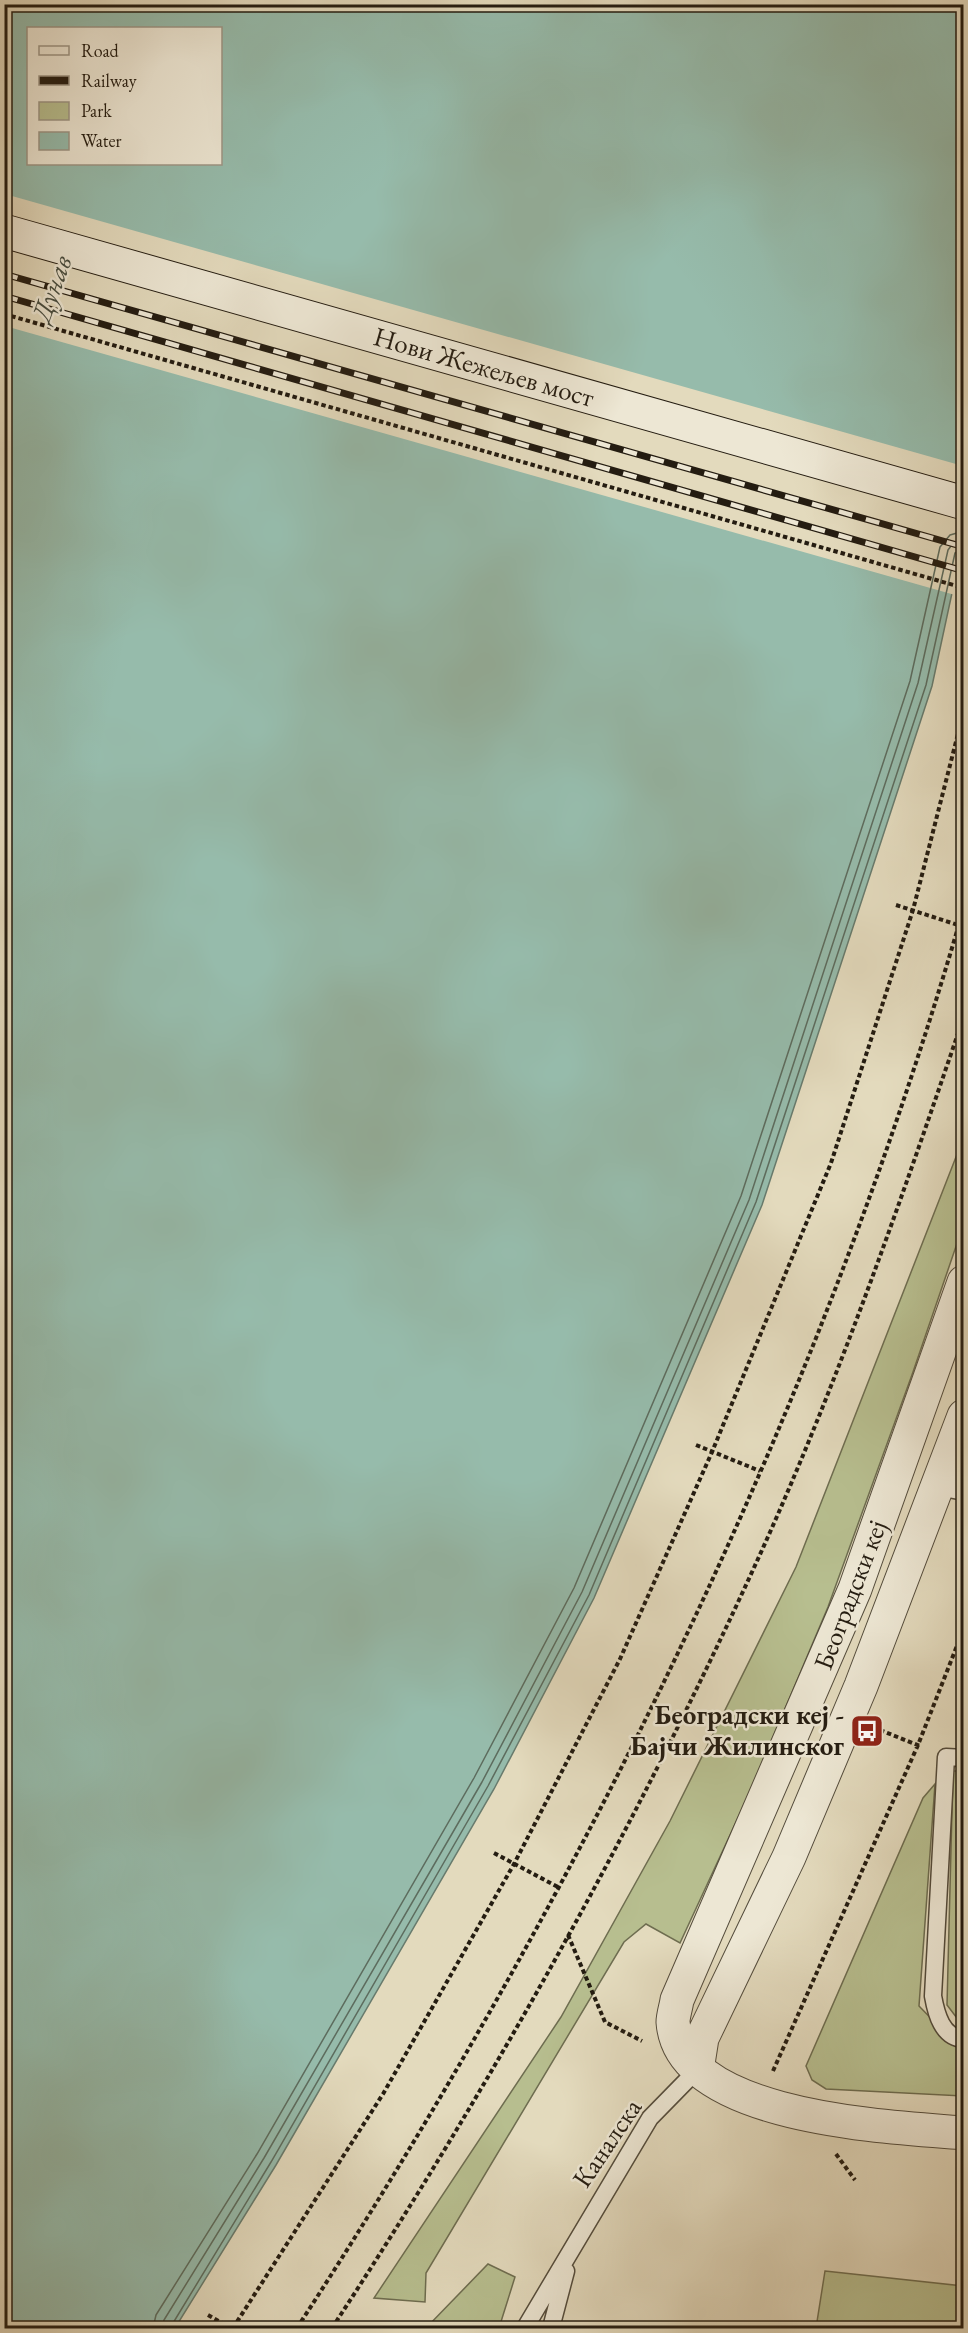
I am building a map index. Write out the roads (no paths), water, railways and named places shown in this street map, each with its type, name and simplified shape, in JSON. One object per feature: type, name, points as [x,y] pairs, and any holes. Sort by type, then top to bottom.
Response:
[{"type":"street","name":"Нови Жежељев мост","points":[[4,231],[963,503]]},
{"type":"street","name":"Београдски кеј","points":[[697,2070],[681,2049],[673,2022],[677,2000],[855,1589],[963,1282]]},
{"type":"street","name":"Београдски кеј","points":[[697,2070],[702,2038],[789,1857],[861,1686],[951,1489],[963,1416]]},
{"type":"street","points":[[697,2070],[722,2087],[759,2102],[805,2115],[963,2133]]},
{"type":"lane","points":[[963,1758],[945,1757],[933,1996],[939,2022],[958,2039],[963,2039]]},
{"type":"lane","name":"Каналска","points":[[525,2328],[571,2253],[591,2213],[650,2118],[697,2070]]},
{"type":"lane","name":"Каналска","points":[[551,2328],[571,2253]]},
{"type":"water","name":"Дунав","points":[[5,5],[963,5],[963,542],[932,686],[762,1205],[594,1598],[494,1789],[276,2165],[175,2328],[5,2328]]},
{"type":"railway","points":[[4,274],[964,547]]},
{"type":"railway","points":[[4,296],[964,571]]},
{"type":"place","name":"Београдски кеј - Бајчи Жилинског","points":[[867,1731]]}]
